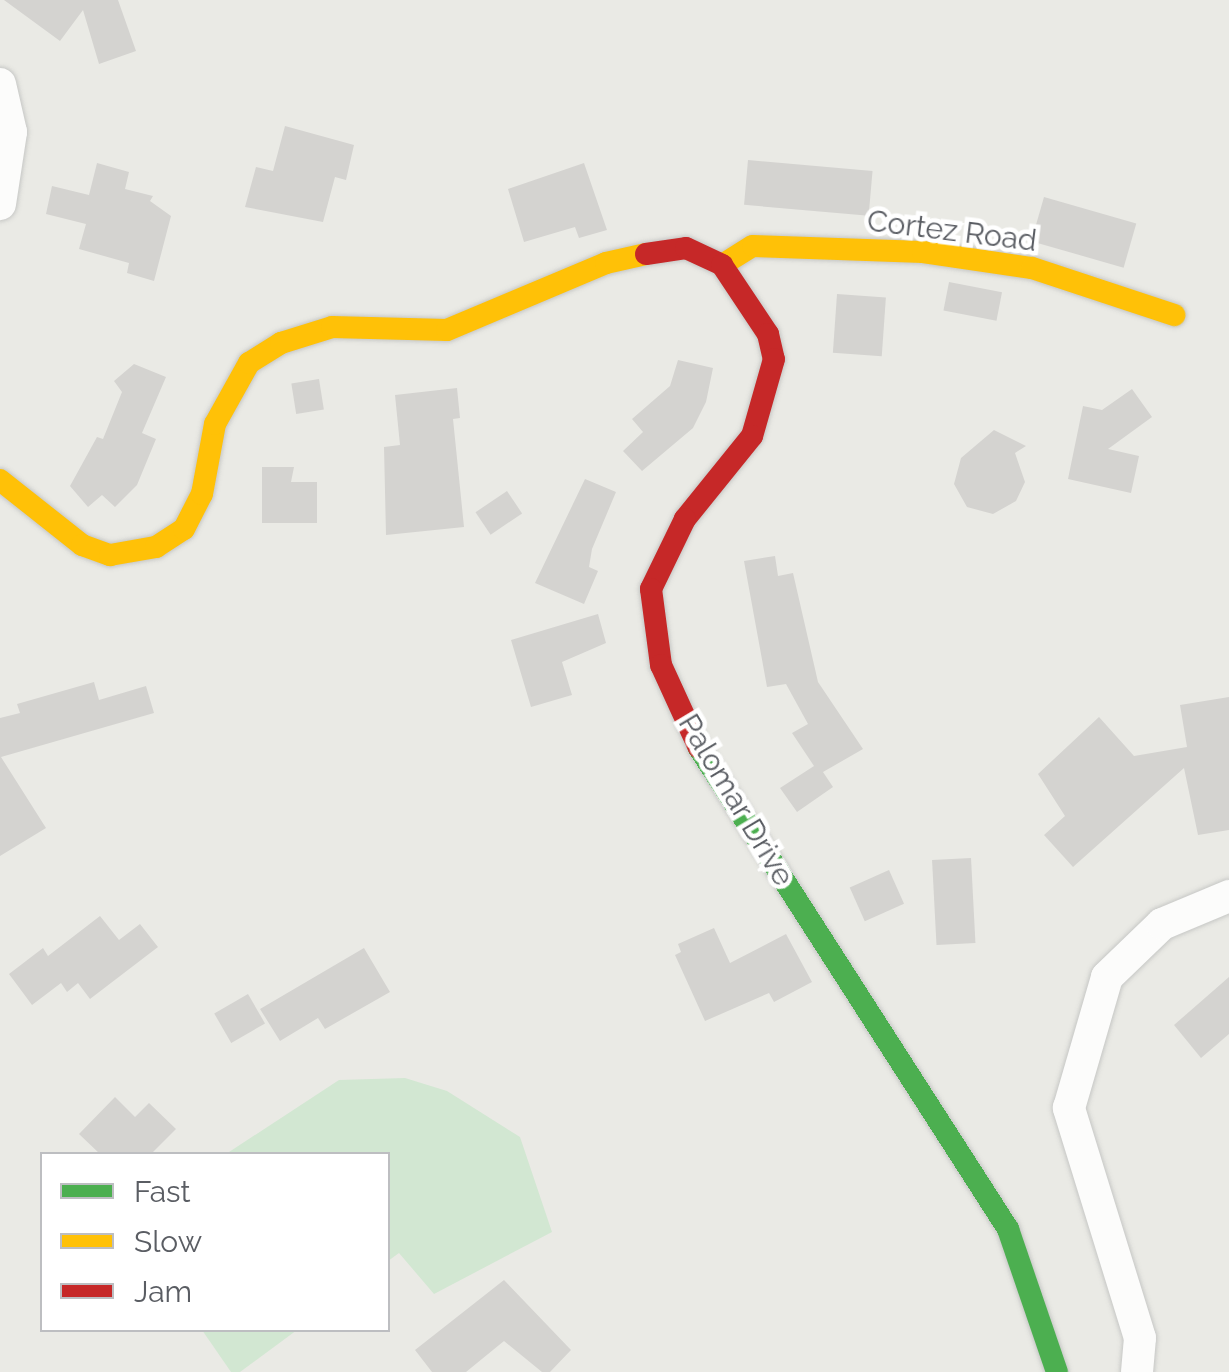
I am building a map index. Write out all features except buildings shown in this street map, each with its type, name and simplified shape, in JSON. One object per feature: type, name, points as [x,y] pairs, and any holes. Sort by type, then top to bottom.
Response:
[{"type":"street","points":[[0,84],[11,132],[0,204]]},
{"type":"street","name":"Cortez Road","points":[[722,265],[753,246],[923,252],[1032,268],[1174,315]]},
{"type":"street","points":[[0,480],[82,545],[110,555],[156,546],[184,529],[202,494],[215,424],[248,363],[281,342],[332,327],[448,330],[606,263],[651,253],[686,248],[722,265]]},
{"type":"street","name":"Palomar Drive","points":[[722,265],[768,334],[774,359],[752,436],[685,520],[652,588],[661,664],[703,757],[1008,1228],[1057,1372]]},
{"type":"street","points":[[1136,1372],[1140,1338],[1069,1108],[1107,977],[1162,924],[1229,896]]},
{"type":"green space","points":[[405,1078],[447,1091],[520,1137],[552,1232],[434,1294],[399,1253],[390,1260],[390,1152],[229,1152],[339,1080]]},
{"type":"green space","points":[[203,1332],[294,1332],[240,1372],[231,1372]]},
{"type":"traffic: fast","points":[[699,748],[1008,1229],[1057,1372]]},
{"type":"traffic: slow","points":[[722,265],[753,246],[923,252],[1032,268],[1174,315]]},
{"type":"traffic: slow","points":[[0,480],[82,545],[110,555],[156,547],[184,529],[202,494],[215,424],[249,363],[281,343],[332,327],[447,330],[606,263],[646,254]]},
{"type":"traffic: jam","points":[[646,254],[686,248],[722,265],[768,334],[774,359],[752,436],[685,519],[651,589],[661,665],[699,748]]}]
